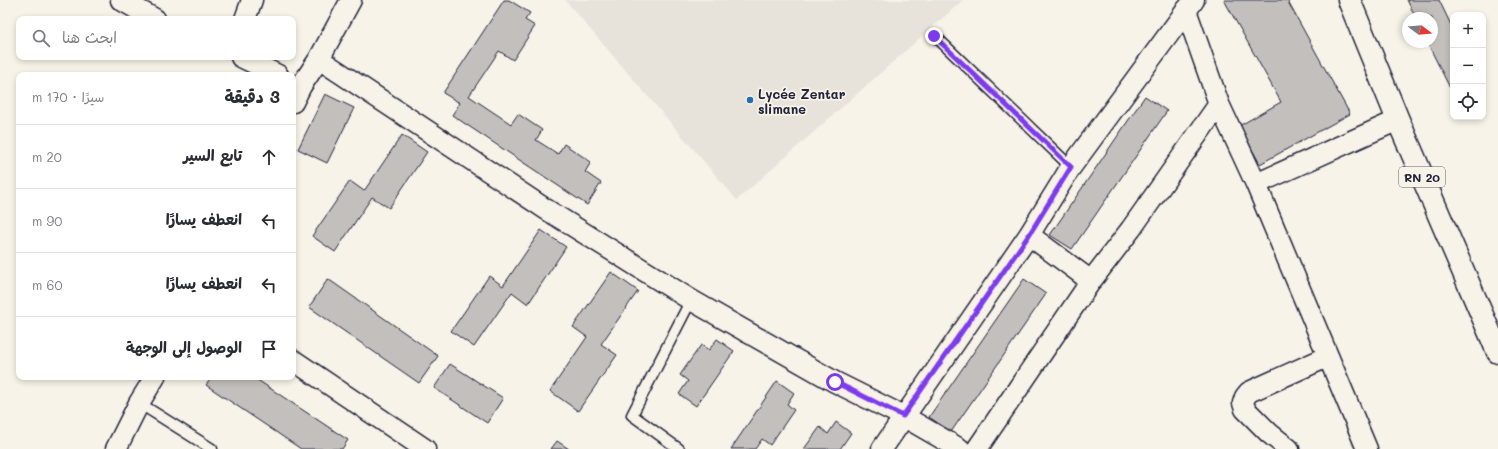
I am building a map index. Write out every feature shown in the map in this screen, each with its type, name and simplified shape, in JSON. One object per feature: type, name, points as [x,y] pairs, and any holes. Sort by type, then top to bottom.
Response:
[{"type":"main road","name":"RN 20","points":[[1349,0],[1398,120],[1498,352]]},
{"type":"street","points":[[121,0],[150,16]]},
{"type":"street","points":[[245,16],[252,0]]},
{"type":"street","points":[[296,90],[319,59],[351,0]]},
{"type":"street","points":[[1190,5],[1219,104],[1256,184],[1367,449]]},
{"type":"street","points":[[882,449],[903,416],[1029,235],[1071,167],[1190,5]]},
{"type":"street","points":[[319,59],[544,208],[691,300],[835,382],[903,416],[960,449]]},
{"type":"street","points":[[247,60],[272,72]]},
{"type":"street","points":[[977,449],[1091,281],[1131,229],[1219,104]]},
{"type":"street","points":[[1256,184],[1398,120]]},
{"type":"street","points":[[1029,235],[1091,281]]},
{"type":"street","points":[[1289,449],[1269,433],[1245,409],[1243,403],[1245,397],[1249,392],[1328,357]]},
{"type":"street","points":[[296,362],[424,449]]},
{"type":"street","points":[[116,449],[152,380]]},
{"type":"lane","points":[[934,36],[1071,167]]},
{"type":"lane","points":[[679,449],[632,415],[691,300]]},
{"type":"lane","points":[[139,403],[212,449]]},
{"type":"shaded area","name":"Lycée Zentar slimane","points":[[565,0],[963,0],[737,200]]},
{"type":"building","points":[[504,0],[509,0],[530,13],[525,20],[535,26],[513,60],[499,51],[469,96],[511,124],[518,114],[542,130],[536,140],[558,154],[564,144],[591,162],[585,172],[601,183],[587,205],[452,115],[460,103],[443,93]]},
{"type":"building","points":[[1224,0],[1287,0],[1350,114],[1260,164],[1239,126],[1281,102]]},
{"type":"building","points":[[1407,0],[1439,0],[1450,23],[1450,88],[1430,48],[1438,48],[1438,12],[1413,12]]},
{"type":"building","points":[[325,94],[354,108],[327,163],[298,149]]},
{"type":"building","points":[[1145,96],[1167,111],[1072,249],[1050,235]]},
{"type":"building","points":[[402,135],[427,152],[389,208],[372,197],[335,252],[312,236],[350,181],[364,191]]},
{"type":"building","points":[[541,230],[566,247],[528,304],[512,292],[474,347],[451,331],[489,276],[503,286]]},
{"type":"building","points":[[611,272],[638,291],[601,344],[617,355],[578,411],[550,391],[587,337],[573,327]]},
{"type":"building","points":[[328,279],[438,356],[419,383],[309,307]]},
{"type":"building","points":[[1024,279],[1046,294],[951,432],[929,417]]},
{"type":"building","points":[[717,339],[734,351],[696,406],[679,394],[688,381],[680,375],[701,345],[709,350]]},
{"type":"building","points":[[450,364],[503,398],[487,423],[434,388]]},
{"type":"building","points":[[210,380],[258,380],[348,440],[342,449],[301,449],[206,385]]},
{"type":"building","points":[[777,381],[794,393],[787,404],[794,410],[770,445],[762,439],[755,449],[731,449]]},
{"type":"building","points":[[836,422],[851,433],[840,449],[804,449],[820,427],[828,434]]},
{"type":"building","points":[[557,441],[569,449],[551,449]]},
{"type":"place","name":"Lycée Zentar slimane","points":[[750,100]]},
{"type":"route","points":[[835,382],[903,416],[1029,235],[1071,167],[934,36]]}]
